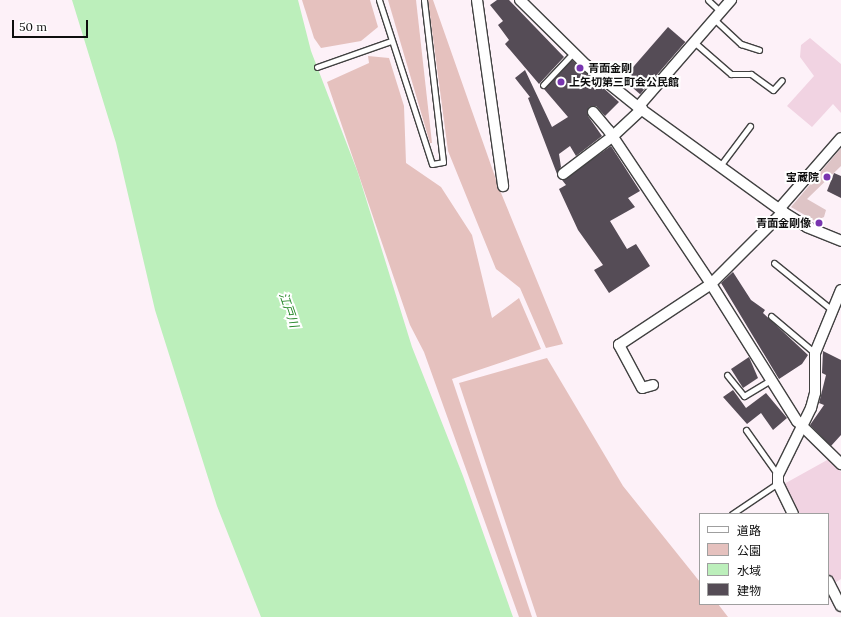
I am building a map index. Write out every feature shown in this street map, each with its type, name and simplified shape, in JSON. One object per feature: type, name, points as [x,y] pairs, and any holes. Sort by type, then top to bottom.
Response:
[{"type":"street","points":[[477,0],[504,186]]},
{"type":"street","points":[[520,0],[573,53],[640,108],[781,211],[808,227],[841,242]]},
{"type":"street","points":[[563,174],[613,136],[640,108],[694,42],[731,0]]},
{"type":"street","points":[[593,112],[613,136],[711,284],[802,426],[841,464]]},
{"type":"street","points":[[653,385],[642,388],[619,345],[711,284],[781,211],[841,138]]},
{"type":"street","points":[[793,513],[778,479],[815,393],[815,353],[841,290]]},
{"type":"street","points":[[829,584],[841,606]]},
{"type":"lane","points":[[379,0],[432,164],[442,162],[424,0]]},
{"type":"lane","points":[[708,0],[740,44],[759,50]]},
{"type":"lane","points":[[317,67],[391,41]]},
{"type":"lane","points":[[694,42],[731,74],[751,74],[773,90],[782,80]]},
{"type":"lane","points":[[543,85],[573,53]]},
{"type":"lane","points":[[720,166],[750,126]]},
{"type":"lane","points":[[774,263],[832,310]]},
{"type":"lane","points":[[771,316],[815,353]]},
{"type":"lane","points":[[727,376],[744,396],[772,379]]},
{"type":"lane","points":[[733,513],[778,479],[746,430]]},
{"type":"shaded area","points":[[810,38],[841,64],[841,113],[833,104],[812,127],[787,106],[814,76],[800,57],[801,45]]},
{"type":"shaded area","points":[[841,148],[841,166],[807,199],[826,210],[824,217],[815,221],[791,207]]},
{"type":"shaded area","points":[[829,459],[841,472],[841,579],[833,584],[829,575],[829,513],[798,513],[784,484]]},
{"type":"green space","points":[[302,0],[370,0],[378,27],[361,41],[321,48],[314,38]]},
{"type":"green space","points":[[388,0],[416,0],[432,143],[430,143]]},
{"type":"green space","points":[[428,0],[433,0],[499,188],[563,344],[546,348],[520,288],[496,269],[448,151]]},
{"type":"green space","points":[[368,56],[389,58],[404,106],[406,163],[441,187],[472,235],[492,318],[519,298],[541,349],[452,379],[532,617],[519,617],[424,352],[410,325],[327,82],[369,63]]},
{"type":"green space","points":[[547,358],[623,486],[699,581],[699,605],[719,605],[728,617],[537,617],[459,383]]},
{"type":"water","name":"江戸川","points":[[72,0],[298,0],[311,51],[358,173],[412,347],[463,476],[513,617],[261,617],[217,506],[155,310],[116,143]]},
{"type":"building","points":[[497,0],[509,0],[564,57],[539,84],[505,44],[509,40],[498,25],[503,21],[490,5]]},
{"type":"building","points":[[668,27],[685,42],[640,94],[623,79]]},
{"type":"building","points":[[572,60],[619,102],[605,116],[596,106],[589,107],[588,116],[602,136],[576,156],[570,146],[559,154],[561,167],[557,174],[528,98],[530,97],[515,78],[525,70],[552,127],[568,117],[544,89]]},
{"type":"building","points":[[611,146],[640,191],[628,198],[635,207],[610,221],[627,249],[636,244],[650,266],[609,293],[594,270],[603,265],[578,230],[559,189],[566,185],[562,180]]},
{"type":"building","points":[[834,173],[841,176],[841,198],[827,191]]},
{"type":"building","points":[[733,272],[751,300],[765,310],[763,313],[808,355],[802,364],[779,379],[721,283]]},
{"type":"building","points":[[823,351],[841,360],[841,435],[831,446],[810,425],[824,405],[819,403],[826,375],[822,373]]},
{"type":"building","points":[[749,357],[758,378],[743,388],[731,369]]},
{"type":"building","points":[[733,390],[746,408],[766,393],[787,418],[773,430],[761,413],[747,424],[723,397]]},
{"type":"place","name":"青面金剛","points":[[580,68]]},
{"type":"place","name":"上矢切第三町会公民館","points":[[561,82]]},
{"type":"place","name":"宝蔵院","points":[[827,177]]},
{"type":"place","name":"青面金剛像","points":[[819,223]]}]
